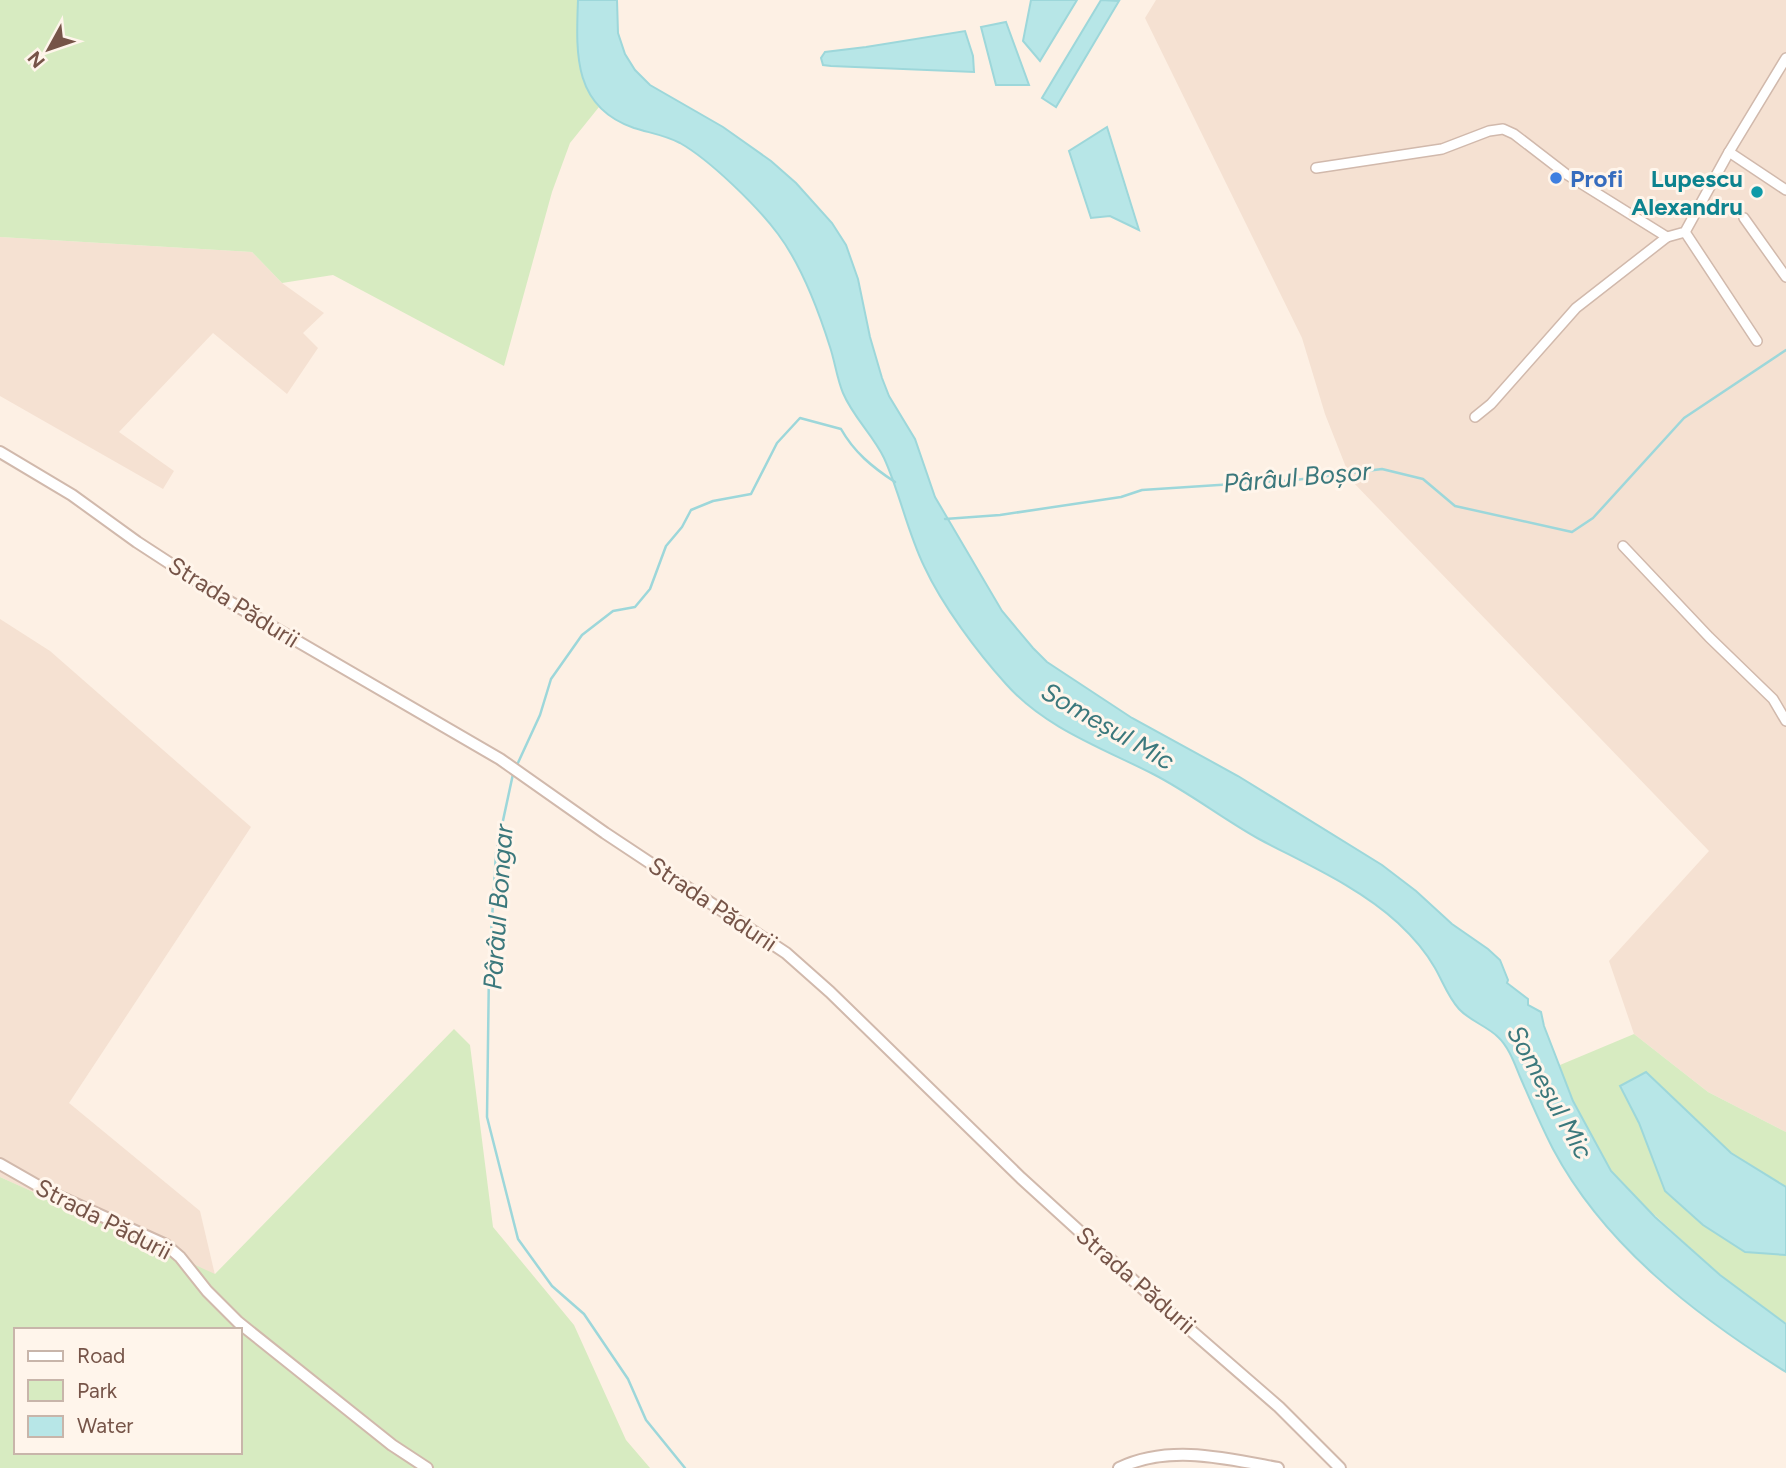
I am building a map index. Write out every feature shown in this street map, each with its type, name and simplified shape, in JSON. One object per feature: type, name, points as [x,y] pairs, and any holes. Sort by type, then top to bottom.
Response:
[{"type":"street","points":[[1475,416],[1491,404],[1576,308],[1667,237],[1685,232],[1728,152],[1784,65]]},
{"type":"street","points":[[1315,168],[1442,149],[1489,131],[1503,129],[1667,237]]},
{"type":"street","points":[[1728,152],[1786,190]]},
{"type":"street","points":[[1744,218],[1786,277]]},
{"type":"street","points":[[1685,232],[1757,341]]},
{"type":"street","name":"Strada Pădurii","points":[[0,452],[72,495],[137,542],[223,598],[500,759],[605,833],[745,924],[804,968],[1021,1178],[1133,1281],[1279,1407],[1340,1468]]},
{"type":"street","points":[[1623,546],[1704,632],[1773,699],[1786,721]]},
{"type":"street","name":"Strada Pădurii","points":[[0,1164],[49,1192],[166,1245],[238,1322],[392,1445],[427,1468]]},
{"type":"street","points":[[1119,1468],[1142,1458],[1164,1455],[1210,1456],[1278,1468]]},
{"type":"shaded area","points":[[1156,0],[1786,0],[1786,1132],[1708,1092],[1634,1034],[1609,961],[1709,851],[1351,480],[1325,414],[1302,338],[1145,18]]},
{"type":"shaded area","points":[[0,237],[252,252],[282,283],[324,313],[303,333],[318,348],[287,394],[213,333],[119,432],[174,471],[163,489],[0,396]]},
{"type":"shaded area","points":[[0,619],[50,651],[251,827],[69,1103],[200,1211],[215,1275],[0,1177]]},
{"type":"green space","points":[[0,0],[578,0],[583,71],[592,97],[599,107],[570,143],[552,192],[504,366],[333,275],[282,283],[252,252],[0,237]]},
{"type":"green space","points":[[454,1029],[470,1045],[493,1227],[574,1325],[626,1440],[650,1468],[0,1468],[0,1177],[215,1274]]},
{"type":"green space","points":[[1634,1034],[1708,1092],[1786,1132],[1786,1323],[1720,1275],[1622,1185],[1585,1128],[1560,1065]]},
{"type":"water","name":"Someșul Mic","points":[[578,0],[617,0],[618,33],[625,54],[635,70],[650,85],[723,127],[771,161],[796,183],[832,223],[846,245],[858,279],[882,378],[889,396],[915,439],[935,497],[1002,611],[1033,648],[1047,662],[1132,718],[1238,776],[1382,865],[1500,960],[1507,983],[1528,999],[1528,1005],[1541,1012],[1573,1101],[1611,1171],[1655,1217],[1720,1275],[1786,1324],[1786,1372],[1718,1327],[1686,1302],[1625,1247],[1598,1216],[1553,1149],[1502,1041],[1459,1009],[1427,956],[1398,923],[1366,898],[1332,877],[1259,839],[1167,781],[1056,725],[1021,699],[983,658],[940,596],[924,566],[884,458],[843,393],[815,303],[787,246],[746,197],[692,151],[674,140],[614,119],[599,107],[582,76],[577,40]]},
{"type":"water","points":[[1031,0],[1077,0],[1040,61],[1023,41]]},
{"type":"water","points":[[1101,0],[1119,1],[1056,107],[1042,98]]},
{"type":"water","points":[[1006,22],[1029,85],[996,85],[981,27]]},
{"type":"water","points":[[965,31],[973,56],[974,72],[831,66],[823,65],[821,58],[825,52]]},
{"type":"water","points":[[1107,127],[1139,230],[1110,216],[1091,218],[1069,151]]},
{"type":"water","points":[[1646,1072],[1731,1153],[1786,1187],[1786,1255],[1745,1252],[1703,1225],[1665,1191],[1639,1123],[1620,1086]]},
{"type":"waterway","name":"Pârâul Boșor","points":[[945,519],[1000,515],[1121,497],[1142,490],[1295,480],[1382,469],[1423,479],[1455,506],[1572,532],[1593,518],[1684,418],[1786,350]]},
{"type":"waterway","name":"Pârâul Bongar","points":[[517,765],[540,715],[551,679],[582,635],[613,611],[635,607],[650,589],[666,546],[682,527],[691,510],[713,501],[751,494],[777,443],[800,418],[841,429],[864,458],[895,482]]},
{"type":"waterway","name":"Pârâul Bongar","points":[[513,774],[496,853],[489,968],[487,1117],[518,1239],[552,1286],[584,1314],[628,1379],[646,1420],[685,1468]]},
{"type":"place","name":"Profi","points":[[1556,178]]},
{"type":"place","name":"Lupescu Alexandru","points":[[1757,192]]}]
